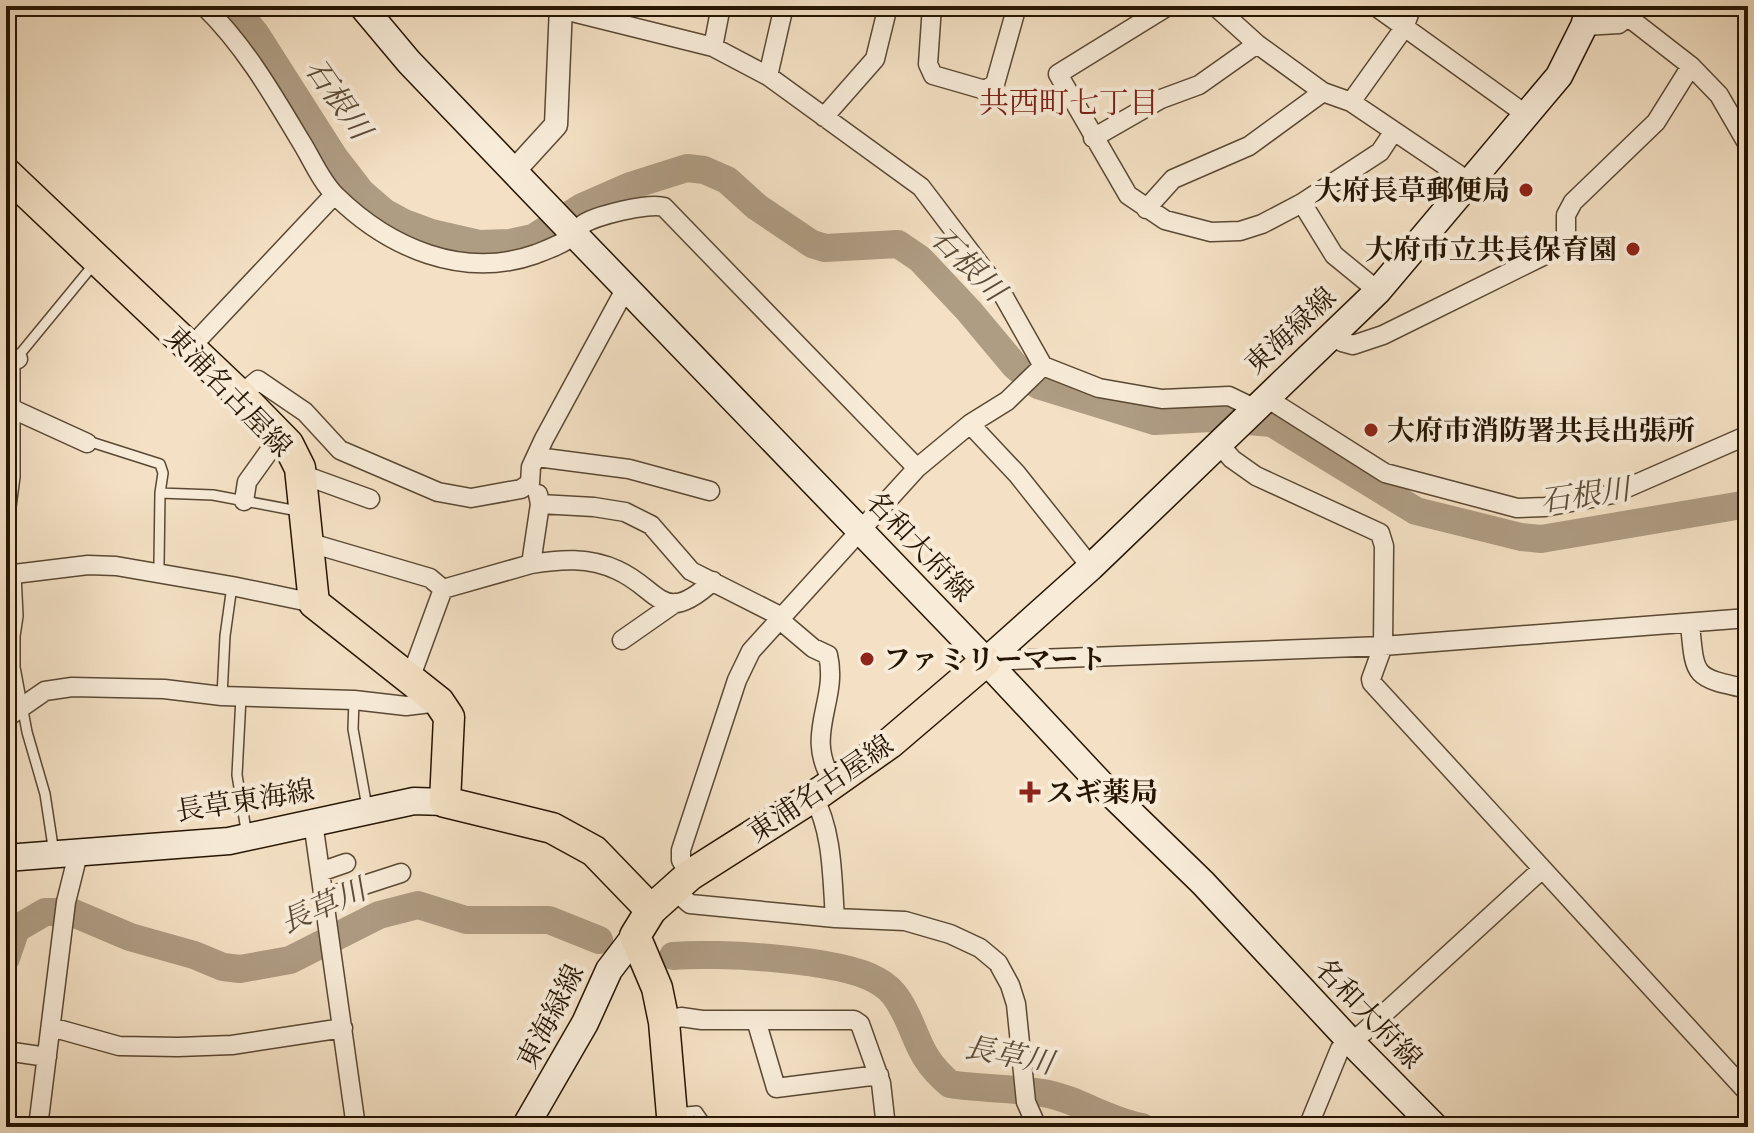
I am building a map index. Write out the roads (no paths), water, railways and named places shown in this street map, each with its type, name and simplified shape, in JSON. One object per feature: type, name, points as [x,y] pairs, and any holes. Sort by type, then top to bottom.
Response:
[{"type":"main road","name":"名和大府線","points":[[362,6],[409,62],[1101,784],[1203,883],[1435,1127]]},
{"type":"main road","name":"東海緑線","points":[[986,661],[1091,567],[1378,291],[1559,76],[1587,16]]},
{"type":"main road","name":"東浦名古屋線","points":[[6,173],[240,395],[292,456],[305,512],[314,603]]},
{"type":"main road","points":[[314,603],[439,702],[449,717],[445,802],[552,828],[594,851],[651,910]]},
{"type":"main road","name":"東浦名古屋線","points":[[635,936],[651,910],[682,882],[890,743],[986,661]]},
{"type":"main road","name":"長草東海線","points":[[6,858],[229,841],[414,801],[445,802]]},
{"type":"main road","name":"東海緑線","points":[[525,1127],[585,1023],[609,970],[635,936]]},
{"type":"main road","points":[[635,936],[657,988],[664,1022],[672,1120]]},
{"type":"street","points":[[204,6],[222,23],[267,84],[334,195],[398,244],[434,258],[487,263],[525,258],[552,248],[564,223],[583,224],[640,206],[656,204],[664,207],[917,468]]},
{"type":"street","points":[[713,47],[721,6]]},
{"type":"street","points":[[768,76],[784,6]]},
{"type":"street","points":[[824,117],[875,59],[888,6]]},
{"type":"street","points":[[932,6],[928,64],[933,75],[985,90],[995,84],[1017,6]]},
{"type":"street","points":[[944,6],[950,6]]},
{"type":"street","points":[[1168,6],[1058,74],[1128,195],[1165,220],[1211,232],[1240,231],[1262,224],[1302,203],[1380,152],[1394,131]]},
{"type":"street","points":[[1215,6],[1257,44],[1323,92],[1351,102],[1471,183]]},
{"type":"street","points":[[1375,6],[1528,116]]},
{"type":"street","points":[[1351,102],[1404,28],[1412,6]]},
{"type":"street","points":[[514,171],[556,125],[557,7],[713,47],[768,76],[921,187],[1003,295],[1043,366],[1099,388],[1162,399],[1229,396],[1257,405],[1385,473],[1517,508],[1545,507],[1613,494],[1748,435]]},
{"type":"street","points":[[1587,16],[1619,24],[1633,12],[1719,95],[1748,145]]},
{"type":"street","points":[[1093,138],[1161,99],[1199,85],[1257,44]]},
{"type":"street","points":[[1333,334],[1342,342],[1353,345],[1383,335],[1545,255],[1566,239],[1566,215],[1573,202],[1656,122],[1691,66]]},
{"type":"street","points":[[1146,209],[1173,179],[1249,146],[1323,92]]},
{"type":"street","points":[[190,348],[334,195]]},
{"type":"street","points":[[1302,203],[1334,255],[1378,291]]},
{"type":"street","points":[[530,483],[531,467],[544,439],[627,286]]},
{"type":"street","points":[[1037,1127],[1026,1102],[1016,1004],[998,963],[980,948],[950,934],[905,921],[835,918],[690,904],[682,882],[681,850],[737,680],[751,651],[917,468],[970,424],[1007,401],[1043,366]]},
{"type":"street","points":[[240,395],[258,380],[305,412],[340,450],[438,492],[471,498],[521,489],[530,483]]},
{"type":"street","points":[[11,407],[87,443]]},
{"type":"street","points":[[244,501],[247,482],[300,449],[306,429],[314,422]]},
{"type":"street","points":[[970,424],[1017,474],[1091,567]]},
{"type":"street","points":[[1224,440],[1232,459],[1256,476],[1380,533],[1384,546],[1383,646],[1372,683],[1748,1093]]},
{"type":"street","points":[[292,456],[312,478],[370,499]]},
{"type":"street","points":[[537,457],[629,469],[710,491]]},
{"type":"street","points":[[530,483],[538,490],[540,504],[531,564]]},
{"type":"street","points":[[540,504],[625,512],[651,525],[685,566],[781,619],[813,648],[828,655],[831,672],[819,742],[824,789],[822,812],[835,918]]},
{"type":"street","points":[[309,546],[314,544],[430,578],[443,589]]},
{"type":"street","points":[[443,589],[531,564],[569,559],[594,562],[628,575],[656,598],[675,603]]},
{"type":"street","points":[[11,574],[88,565],[116,566],[314,603]]},
{"type":"street","points":[[622,640],[713,581]]},
{"type":"street","points":[[410,679],[443,589]]},
{"type":"street","points":[[986,661],[1383,646],[1748,618]]},
{"type":"street","points":[[1690,624],[1694,665],[1701,675],[1748,689]]},
{"type":"street","points":[[6,718],[45,691],[72,687],[164,689],[406,706],[439,702]]},
{"type":"street","points":[[313,822],[356,1127]]},
{"type":"street","points":[[38,1127],[66,902],[67,852]]},
{"type":"street","points":[[320,872],[346,863]]},
{"type":"street","points":[[1308,1127],[1340,1049],[1427,975],[1541,870]]},
{"type":"street","points":[[324,898],[401,873]]},
{"type":"street","points":[[664,1022],[681,1017],[854,1020],[860,1024],[879,1075],[886,1127]]},
{"type":"street","points":[[756,1020],[776,1088],[879,1075]]},
{"type":"street","points":[[51,1027],[119,1046],[178,1047],[240,1044],[343,1028]]},
{"type":"street","points":[[6,1051],[47,1057]]},
{"type":"lane","points":[[6,544],[15,477],[11,407],[15,365],[12,358],[98,260]]},
{"type":"lane","points":[[87,443],[160,464],[163,473],[156,573]]},
{"type":"lane","points":[[160,493],[213,495],[305,512]]},
{"type":"lane","points":[[11,574],[18,616],[15,667],[22,707],[45,794],[67,852]]},
{"type":"lane","points":[[232,586],[225,636],[237,775],[247,837]]},
{"type":"lane","points":[[354,700],[353,729],[368,811]]},
{"type":"lane","points":[[672,1120],[697,1111],[708,1127]]},
{"type":"waterway","name":"石根川","points":[[232,6],[255,33],[334,157],[361,192],[384,212],[431,233],[479,244],[510,243],[533,238],[582,207],[630,186],[687,168],[704,170],[727,180],[757,207],[812,244],[825,248],[898,244],[920,259],[1015,366],[1038,385],[1155,421],[1211,418],[1272,423],[1416,511],[1521,537],[1541,539],[1748,504]]},
{"type":"waterway","name":"長草川","points":[[6,958],[16,929],[45,912],[71,912],[130,937],[194,955],[223,967],[240,969],[290,960],[379,915],[418,905],[466,920],[549,920],[599,940]]},
{"type":"waterway","name":"長草川","points":[[673,956],[777,959],[859,973],[879,982],[894,994],[930,1063],[950,1084],[1043,1093],[1142,1127]]},
{"type":"place","name":"大府長草郵便局","points":[[1526,190]]},
{"type":"place","name":"大府市立共長保育園","points":[[1633,249]]},
{"type":"place","name":"大府市消防署共長出張所","points":[[1371,430]]},
{"type":"place","name":"ファミリーマート","points":[[867,659]]},
{"type":"place","name":"スギ薬局","points":[[1030,792]]},
{"type":"district","name":"共西町七丁目","points":[[1069,103]]}]
